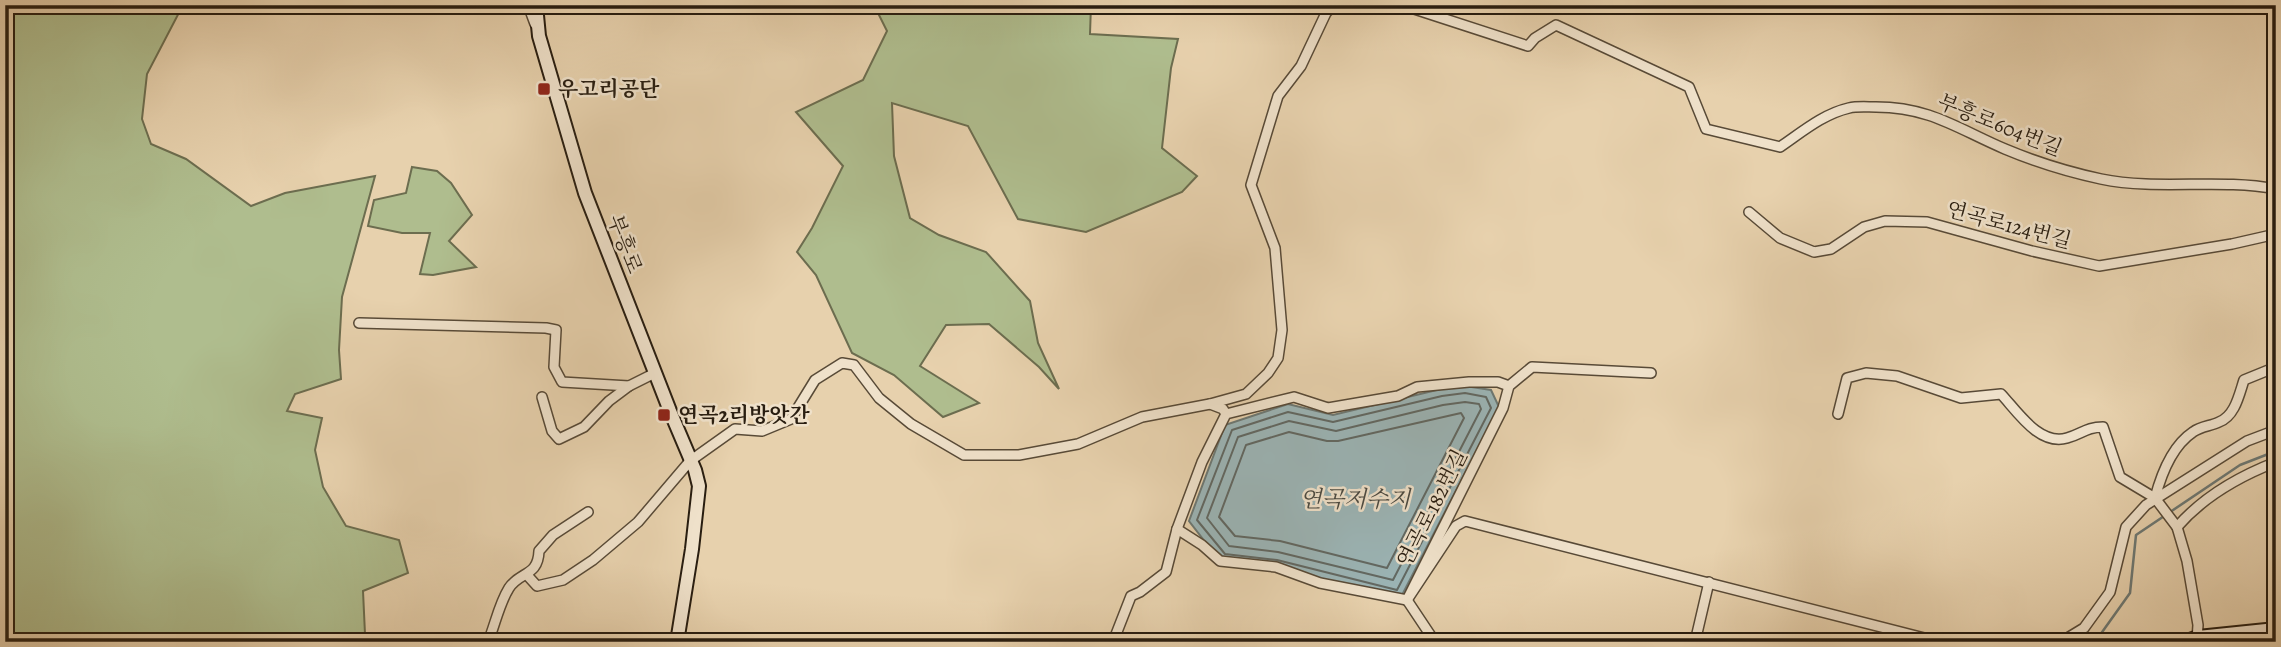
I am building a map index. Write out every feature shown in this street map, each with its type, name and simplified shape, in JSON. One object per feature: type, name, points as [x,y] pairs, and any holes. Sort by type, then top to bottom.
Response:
[{"type":"main road","name":"부흥로","points":[[536,5],[539,36],[585,194],[699,486],[677,642]]},
{"type":"main road","points":[[2184,642],[2276,629]]},
{"type":"street","name":"부흥로","points":[[528,5],[539,36]]},
{"type":"street","points":[[527,575],[537,586],[563,580],[593,560],[638,522],[690,461],[735,429],[762,431],[791,419],[815,380],[842,363],[854,365],[878,398],[911,424],[964,455],[1019,455],[1055,449],[1100,437],[1142,417],[1246,394],[1268,373],[1278,358],[1282,330],[1275,248],[1251,185],[1278,96],[1301,66],[1326,13],[1333,5]]},
{"type":"street","name":"부흥로604번길","points":[[1402,5],[1528,46],[1535,38],[1556,25],[1689,87],[1706,129],[1745,140],[1780,147],[1828,115],[1851,108],[1899,107],[1946,120],[2048,166],[2103,180],[2155,184],[2256,185],[2276,189]]},
{"type":"street","name":"연곡로124번길","points":[[1749,212],[1780,238],[1814,252],[1831,250],[1864,227],[1885,221],[1927,222],[2099,266],[2276,234]]},
{"type":"street","points":[[359,323],[546,327],[556,330],[554,367],[562,382],[629,386]]},
{"type":"street","points":[[1113,642],[1131,596],[1166,572],[1177,529],[1202,462],[1226,414],[1294,397],[1328,408],[1398,396],[1417,387],[1469,382],[1509,386],[1532,367],[1651,373]]},
{"type":"street","points":[[2155,498],[2160,477],[2180,442],[2195,430],[2221,422],[2229,415],[2244,380],[2276,367]]},
{"type":"street","points":[[542,397],[552,431],[559,439],[584,427],[609,401],[629,386],[655,373]]},
{"type":"street","points":[[1838,414],[1840,396],[1847,378],[1866,373],[1897,376],[1961,398],[2001,394],[2027,423],[2045,436],[2058,439],[2068,438],[2089,427],[2103,427],[2120,477],[2155,498],[2174,524],[2187,561],[2198,625],[2197,640]]},
{"type":"street","name":"연곡로182번길","points":[[1435,642],[1407,600],[1503,408],[1509,386]]},
{"type":"street","points":[[1210,404],[1223,409],[1226,414]]},
{"type":"street","points":[[2061,642],[2084,628],[2110,593],[2126,527],[2155,498],[2247,441],[2276,430]]},
{"type":"street","points":[[2174,524],[2224,487],[2276,461]]},
{"type":"street","points":[[488,642],[508,590],[539,562],[539,551],[553,536],[588,512]]},
{"type":"street","points":[[1177,529],[1220,561],[1276,567],[1320,583],[1407,600],[1456,526],[1465,521],[1940,642]]},
{"type":"street","points":[[1695,642],[1709,582]]},
{"type":"green space","points":[[5,5],[183,5],[147,74],[142,119],[151,144],[186,159],[251,206],[285,193],[375,176],[342,297],[339,350],[341,379],[295,394],[287,411],[322,418],[315,450],[323,487],[346,526],[399,540],[408,573],[363,591],[365,634],[265,642],[5,642]]},
{"type":"green space","points":[[874,5],[1091,5],[1090,34],[1178,39],[1171,68],[1162,148],[1197,176],[1182,192],[1086,232],[1018,219],[968,126],[892,103],[894,156],[910,218],[939,235],[986,252],[1030,301],[1038,343],[1059,389],[1039,367],[989,324],[946,325],[920,366],[979,403],[943,417],[894,375],[852,353],[816,275],[797,252],[843,166],[796,112],[863,80],[887,31]]},
{"type":"green space","points":[[412,167],[437,171],[451,183],[472,215],[449,241],[476,267],[433,275],[420,274],[430,233],[402,233],[368,226],[374,200],[406,193]]},
{"type":"water","name":"연곡저수지","points":[[1465,386],[1491,390],[1499,407],[1400,599],[1276,567],[1220,561],[1189,521],[1225,425],[1288,404],[1333,415],[1441,389]]},
{"type":"waterway","points":[[2095,642],[2130,593],[2136,535],[2240,465],[2276,451]]},
{"type":"place","name":"우고리공단","points":[[544,89]]},
{"type":"place","name":"연곡2리방앗간","points":[[664,415]]}]
